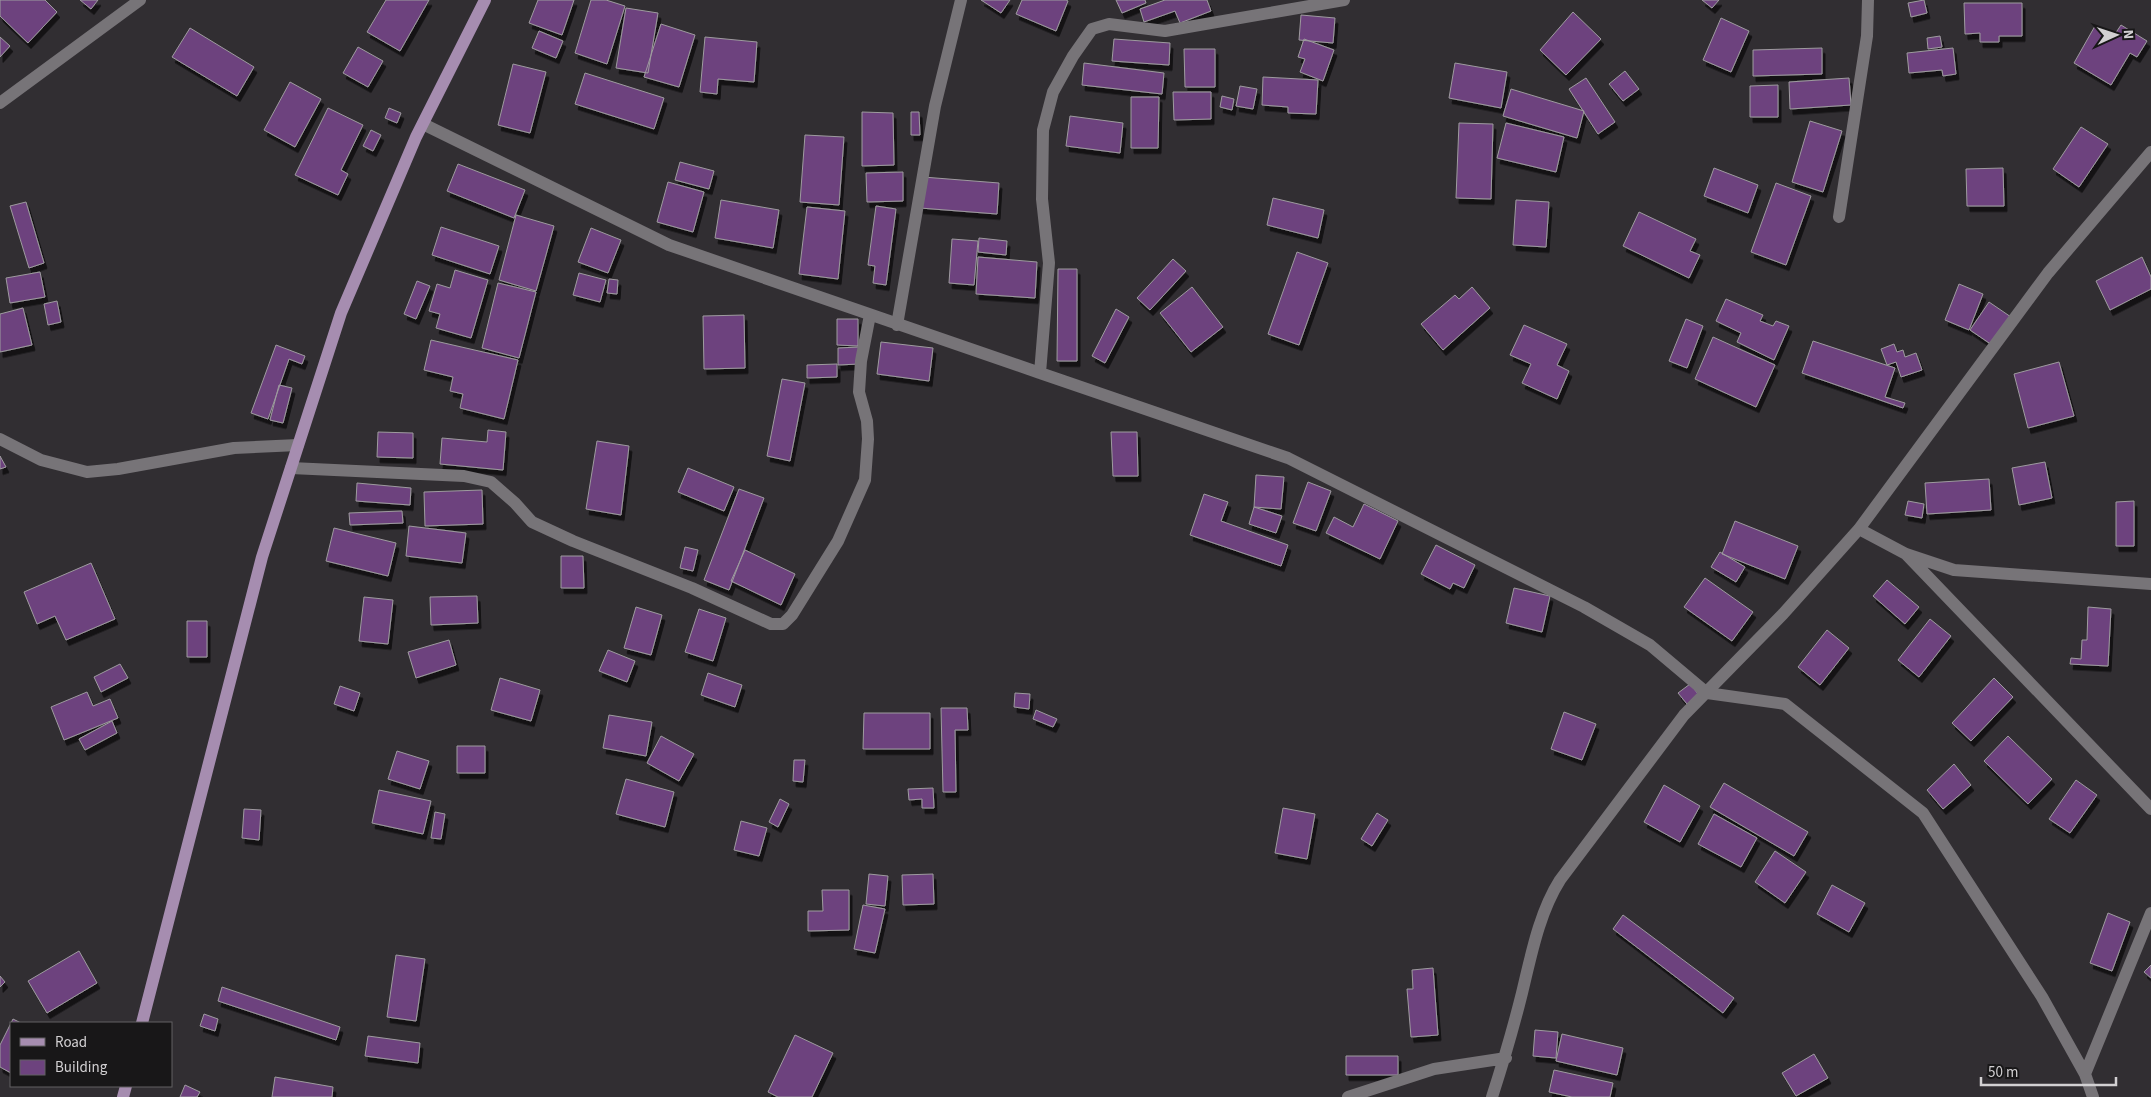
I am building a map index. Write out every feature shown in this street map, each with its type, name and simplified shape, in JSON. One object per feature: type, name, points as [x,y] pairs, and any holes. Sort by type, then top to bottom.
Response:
[{"type":"main road","points":[[142,1022],[262,557],[341,313],[423,124],[485,0]]},
{"type":"street","points":[[0,103],[140,0]]},
{"type":"street","points":[[897,325],[935,106],[961,0]]},
{"type":"street","points":[[1040,373],[1049,263],[1042,198],[1042,130],[1052,92],[1072,56],[1092,29],[1109,24],[1165,31],[1344,0]]},
{"type":"street","points":[[1839,217],[1867,36],[1868,0]]},
{"type":"street","points":[[423,124],[669,245],[1288,458],[1584,607],[1650,645],[1707,693],[1785,704],[1923,813],[2042,997],[2085,1074],[2093,1097]]},
{"type":"street","points":[[1492,1097],[1506,1058],[1528,967],[1550,896],[1625,791],[1684,715],[1783,614],[1858,529],[2048,273],[2151,152]]},
{"type":"street","points":[[291,468],[464,476],[491,482],[515,503],[532,522],[573,541],[692,588],[771,624],[783,624],[792,615],[838,541],[865,480],[868,439],[867,421],[859,392],[861,361],[870,315]]},
{"type":"street","points":[[0,438],[41,460],[87,472],[118,469],[234,448],[298,446]]},
{"type":"street","points":[[1858,529],[1906,554],[1954,570],[2151,584]]},
{"type":"street","points":[[1906,554],[2151,808]]},
{"type":"street","points":[[2085,1074],[2151,913]]},
{"type":"street","points":[[1348,1097],[1434,1069],[1506,1058]]},
{"type":"building","points":[[0,0],[45,0],[57,12],[28,43],[0,16]]},
{"type":"building","points":[[80,0],[98,0],[91,9]]},
{"type":"building","points":[[386,0],[429,0],[400,51],[367,32]]},
{"type":"building","points":[[538,0],[574,0],[562,35],[529,23]]},
{"type":"building","points":[[591,0],[606,0],[625,6],[607,64],[575,53]]},
{"type":"building","points":[[981,0],[1010,0],[1001,13]]},
{"type":"building","points":[[1022,0],[1068,1],[1056,31],[1016,14]]},
{"type":"building","points":[[1116,0],[1145,0],[1146,3],[1122,13]]},
{"type":"building","points":[[1165,0],[1207,0],[1211,11],[1180,23],[1175,11],[1144,22],[1140,9]]},
{"type":"building","points":[[1702,0],[1719,0],[1712,8]]},
{"type":"building","points":[[1924,0],[1927,13],[1911,17],[1908,3]]},
{"type":"building","points":[[1964,3],[2022,3],[2022,36],[1999,36],[1999,42],[1980,42],[1980,33],[1965,34]]},
{"type":"building","points":[[626,8],[658,13],[648,73],[616,68]]},
{"type":"building","points":[[1573,12],[1601,39],[1566,75],[1540,50]]},
{"type":"building","points":[[1301,15],[1335,18],[1333,43],[1299,40]]},
{"type":"building","points":[[1721,18],[1749,31],[1731,72],[1703,60]]},
{"type":"building","points":[[661,24],[695,35],[679,87],[644,77]]},
{"type":"building","points":[[2121,25],[2147,41],[2137,57],[2130,53],[2111,85],[2074,63],[2095,26],[2113,37]]},
{"type":"building","points":[[190,28],[254,67],[237,96],[172,57]]},
{"type":"building","points":[[539,31],[563,41],[556,58],[532,48]]},
{"type":"building","points":[[1940,36],[1942,47],[1928,49],[1927,38]]},
{"type":"building","points":[[0,37],[10,46],[0,57]]},
{"type":"building","points":[[705,37],[757,42],[754,82],[718,79],[717,94],[700,92]]},
{"type":"building","points":[[1114,39],[1170,43],[1169,65],[1112,61]]},
{"type":"building","points":[[1304,39],[1334,50],[1323,81],[1300,72],[1305,59],[1298,57]]},
{"type":"building","points":[[358,47],[383,61],[368,87],[343,73]]},
{"type":"building","points":[[1822,48],[1822,74],[1753,76],[1753,50]]},
{"type":"building","points":[[1953,48],[1956,74],[1943,76],[1942,70],[1909,73],[1907,53]]},
{"type":"building","points":[[1184,49],[1215,49],[1215,87],[1185,87]]},
{"type":"building","points":[[1084,63],[1164,73],[1162,94],[1082,85]]},
{"type":"building","points":[[1455,63],[1507,72],[1501,108],[1449,98]]},
{"type":"building","points":[[513,64],[546,72],[530,133],[498,125]]},
{"type":"building","points":[[1625,71],[1639,89],[1623,101],[1609,84]]},
{"type":"building","points":[[585,73],[664,98],[654,129],[575,104]]},
{"type":"building","points":[[1263,77],[1318,80],[1316,114],[1288,113],[1288,107],[1262,105]]},
{"type":"building","points":[[1586,78],[1615,122],[1598,134],[1569,89]]},
{"type":"building","points":[[1849,78],[1851,105],[1790,109],[1789,82]]},
{"type":"building","points":[[290,82],[321,99],[295,147],[264,130]]},
{"type":"building","points":[[1778,85],[1778,117],[1750,117],[1750,86]]},
{"type":"building","points":[[1240,86],[1257,89],[1253,109],[1236,106]]},
{"type":"building","points":[[1511,89],[1584,111],[1577,138],[1503,116]]},
{"type":"building","points":[[1173,92],[1211,92],[1211,119],[1174,120]]},
{"type":"building","points":[[1222,96],[1234,99],[1232,110],[1220,107]]},
{"type":"building","points":[[1131,97],[1159,97],[1158,148],[1131,148]]},
{"type":"building","points":[[328,108],[363,125],[341,170],[348,174],[338,195],[295,175]]},
{"type":"building","points":[[389,108],[401,113],[397,123],[385,118]]},
{"type":"building","points":[[862,112],[893,113],[894,165],[862,166]]},
{"type":"building","points":[[911,112],[919,112],[920,135],[911,135]]},
{"type":"building","points":[[1070,116],[1123,123],[1120,153],[1066,146]]},
{"type":"building","points":[[1810,121],[1842,131],[1823,192],[1792,182]]},
{"type":"building","points":[[1459,123],[1493,124],[1491,199],[1456,198]]},
{"type":"building","points":[[1506,123],[1564,137],[1556,172],[1497,158]]},
{"type":"building","points":[[2081,127],[2108,144],[2079,187],[2053,169]]},
{"type":"building","points":[[371,130],[381,135],[373,151],[363,146]]},
{"type":"building","points":[[805,135],[844,137],[839,205],[800,202]]},
{"type":"building","points":[[680,162],[714,171],[709,189],[675,180]]},
{"type":"building","points":[[458,164],[525,190],[514,218],[447,191]]},
{"type":"building","points":[[1714,168],[1758,185],[1748,213],[1704,196]]},
{"type":"building","points":[[2003,168],[2004,206],[1967,206],[1966,169]]},
{"type":"building","points":[[903,172],[903,201],[867,202],[866,173]]},
{"type":"building","points":[[923,177],[999,183],[997,214],[920,208]]},
{"type":"building","points":[[668,182],[704,192],[693,232],[657,222]]},
{"type":"building","points":[[1776,183],[1811,196],[1786,265],[1751,252]]},
{"type":"building","points":[[1273,198],[1324,210],[1318,238],[1267,225]]},
{"type":"building","points":[[721,200],[779,210],[773,248],[715,238]]},
{"type":"building","points":[[1516,200],[1549,202],[1546,247],[1513,245]]},
{"type":"building","points":[[26,202],[44,263],[29,268],[10,206]]},
{"type":"building","points":[[876,206],[896,209],[886,285],[873,283],[875,266],[868,265]]},
{"type":"building","points":[[807,207],[845,211],[838,279],[799,274]]},
{"type":"building","points":[[1639,212],[1696,239],[1690,251],[1700,255],[1689,278],[1623,246]]},
{"type":"building","points":[[516,215],[554,226],[536,291],[499,280]]},
{"type":"building","points":[[441,227],[499,246],[490,274],[432,255]]},
{"type":"building","points":[[591,228],[621,240],[608,273],[578,262]]},
{"type":"building","points":[[979,238],[1007,241],[1006,255],[978,252]]},
{"type":"building","points":[[952,239],[978,241],[974,285],[949,283]]},
{"type":"building","points":[[1297,252],[1328,263],[1299,345],[1268,334]]},
{"type":"building","points":[[978,257],[1037,262],[1035,298],[976,294]]},
{"type":"building","points":[[2142,257],[2151,277],[2151,289],[2110,310],[2096,281]]},
{"type":"building","points":[[1173,259],[1186,271],[1150,310],[1137,298]]},
{"type":"building","points":[[1058,269],[1077,269],[1077,361],[1057,361]]},
{"type":"building","points":[[455,270],[488,280],[471,338],[436,328],[440,314],[429,311],[437,284],[450,288]]},
{"type":"building","points":[[40,272],[45,297],[10,303],[6,278]]},
{"type":"building","points":[[579,273],[606,280],[600,302],[573,295]]},
{"type":"building","points":[[609,279],[618,280],[617,294],[607,293]]},
{"type":"building","points":[[417,281],[430,286],[416,319],[404,314]]},
{"type":"building","points":[[498,283],[536,292],[519,358],[482,348]]},
{"type":"building","points":[[1959,284],[1983,294],[1969,330],[1945,320]]},
{"type":"building","points":[[1192,287],[1223,327],[1191,352],[1160,313]]},
{"type":"building","points":[[1472,287],[1490,308],[1443,350],[1421,324],[1455,295],[1459,299]]},
{"type":"building","points":[[1726,299],[1763,315],[1760,321],[1773,326],[1776,321],[1789,326],[1774,360],[1737,342],[1741,333],[1716,321]]},
{"type":"building","points":[[57,301],[61,322],[48,325],[44,304]]},
{"type":"building","points":[[1989,302],[2011,317],[1992,345],[1970,330]]},
{"type":"building","points":[[23,308],[32,345],[0,352],[0,314]]},
{"type":"building","points":[[1116,309],[1129,317],[1105,363],[1092,356]]},
{"type":"building","points":[[744,315],[745,368],[704,369],[703,316]]},
{"type":"building","points":[[837,319],[858,319],[858,346],[837,345]]},
{"type":"building","points":[[1686,319],[1703,326],[1687,368],[1669,361]]},
{"type":"building","points":[[1524,325],[1567,344],[1557,365],[1569,371],[1557,399],[1522,383],[1531,364],[1510,355]]},
{"type":"building","points":[[1713,337],[1775,365],[1756,407],[1695,379]]},
{"type":"building","points":[[431,340],[518,360],[504,419],[460,408],[463,394],[450,391],[453,377],[424,370]]},
{"type":"building","points":[[1813,341],[1895,368],[1885,397],[1905,403],[1903,408],[1802,373]]},
{"type":"building","points":[[881,342],[933,348],[929,381],[877,374]]},
{"type":"building","points":[[1894,344],[1897,352],[1903,350],[1905,357],[1916,353],[1922,370],[1901,377],[1896,362],[1887,365],[1881,349]]},
{"type":"building","points":[[276,345],[305,356],[302,364],[289,359],[268,419],[251,413]]},
{"type":"building","points":[[859,347],[859,364],[838,365],[838,348]]},
{"type":"building","points":[[2059,362],[2074,416],[2028,428],[2014,374]]},
{"type":"building","points":[[837,364],[837,377],[807,378],[807,365]]},
{"type":"building","points":[[782,379],[805,383],[790,461],[767,456]]},
{"type":"building","points":[[279,385],[292,388],[283,423],[270,420]]},
{"type":"building","points":[[488,430],[506,432],[503,470],[440,464],[442,438],[487,442]]},
{"type":"building","points":[[378,432],[413,433],[413,458],[377,457]]},
{"type":"building","points":[[1111,432],[1137,432],[1138,476],[1113,476]]},
{"type":"building","points":[[597,441],[629,446],[621,515],[586,509]]},
{"type":"building","points":[[0,456],[6,467],[0,469]]},
{"type":"building","points":[[2045,462],[2052,498],[2019,505],[2012,468]]},
{"type":"building","points":[[688,468],[734,487],[724,511],[678,492]]},
{"type":"building","points":[[1256,475],[1284,477],[1281,509],[1254,507]]},
{"type":"building","points":[[1989,479],[1991,510],[1927,514],[1925,483]]},
{"type":"building","points":[[1308,482],[1331,491],[1316,531],[1293,523]]},
{"type":"building","points":[[357,483],[411,488],[410,505],[356,501]]},
{"type":"building","points":[[739,489],[764,498],[729,590],[704,580]]},
{"type":"building","points":[[482,490],[483,524],[425,526],[424,492]]},
{"type":"building","points":[[1204,494],[1228,502],[1221,521],[1288,545],[1281,566],[1190,535]]},
{"type":"building","points":[[1908,501],[1924,504],[1922,518],[1905,515]]},
{"type":"building","points":[[2134,501],[2134,546],[2116,546],[2116,502]]},
{"type":"building","points":[[1364,504],[1398,521],[1380,559],[1326,533],[1334,517],[1353,527]]},
{"type":"building","points":[[1254,507],[1282,516],[1276,533],[1249,524]]},
{"type":"building","points":[[402,511],[403,523],[350,525],[349,513]]},
{"type":"building","points":[[1735,521],[1798,546],[1785,579],[1722,554]]},
{"type":"building","points":[[409,526],[466,533],[462,563],[406,556]]},
{"type":"building","points":[[334,528],[396,543],[388,576],[326,561]]},
{"type":"building","points":[[1436,545],[1475,565],[1464,588],[1453,583],[1450,589],[1421,574]]},
{"type":"building","points":[[685,547],[698,550],[693,571],[680,568]]},
{"type":"building","points":[[745,550],[795,574],[781,605],[731,581]]},
{"type":"building","points":[[1720,552],[1745,567],[1736,582],[1711,567]]},
{"type":"building","points":[[561,556],[583,556],[584,588],[561,588]]},
{"type":"building","points":[[91,563],[115,619],[66,640],[55,616],[37,624],[24,592]]},
{"type":"building","points":[[1705,578],[1753,612],[1732,641],[1684,607]]},
{"type":"building","points":[[1887,580],[1919,607],[1905,624],[1873,596]]},
{"type":"building","points":[[1514,588],[1550,596],[1542,632],[1506,623]]},
{"type":"building","points":[[477,596],[478,623],[431,625],[430,597]]},
{"type":"building","points":[[364,597],[393,600],[388,644],[359,641]]},
{"type":"building","points":[[636,607],[662,615],[651,655],[624,648]]},
{"type":"building","points":[[2088,607],[2111,609],[2108,666],[2070,664],[2071,658],[2081,659],[2082,640],[2087,640]]},
{"type":"building","points":[[699,609],[726,618],[713,661],[685,652]]},
{"type":"building","points":[[1930,619],[1951,636],[1919,677],[1898,660]]},
{"type":"building","points":[[187,621],[207,621],[207,657],[187,657]]},
{"type":"building","points":[[1827,630],[1849,648],[1820,685],[1798,667]]},
{"type":"building","points":[[449,640],[456,665],[416,678],[408,652]]},
{"type":"building","points":[[608,650],[635,661],[627,682],[599,671]]},
{"type":"building","points":[[120,664],[128,678],[101,692],[94,677]]},
{"type":"building","points":[[708,673],[742,685],[735,707],[701,695]]},
{"type":"building","points":[[500,678],[540,690],[531,721],[491,710]]},
{"type":"building","points":[[1994,678],[2013,697],[1971,741],[1952,723]]},
{"type":"building","points":[[1690,684],[1699,695],[1687,704],[1678,693]]},
{"type":"building","points":[[340,686],[360,693],[354,711],[334,704]]},
{"type":"building","points":[[87,692],[93,706],[110,699],[118,718],[64,740],[51,707]]},
{"type":"building","points":[[1015,693],[1030,694],[1029,709],[1014,707]]},
{"type":"building","points":[[941,708],[967,708],[968,730],[955,730],[956,792],[943,792]]},
{"type":"building","points":[[1036,710],[1057,719],[1053,727],[1033,719]]},
{"type":"building","points":[[1564,712],[1596,724],[1582,760],[1551,749]]},
{"type":"building","points":[[864,713],[930,713],[930,749],[863,749]]},
{"type":"building","points":[[609,715],[652,722],[646,756],[603,748]]},
{"type":"building","points":[[112,721],[117,733],[85,750],[79,739]]},
{"type":"building","points":[[661,736],[694,754],[679,781],[647,763]]},
{"type":"building","points":[[2008,736],[2052,779],[2028,804],[1984,761]]},
{"type":"building","points":[[457,746],[485,746],[485,773],[457,773]]},
{"type":"building","points":[[397,751],[429,761],[420,789],[388,779]]},
{"type":"building","points":[[794,760],[805,760],[803,782],[793,781]]},
{"type":"building","points":[[1954,764],[1971,785],[1943,809],[1927,790]]},
{"type":"building","points":[[626,779],[674,792],[665,827],[616,814]]},
{"type":"building","points":[[2076,780],[2097,795],[2070,833],[2049,819]]},
{"type":"building","points":[[1724,783],[1808,832],[1794,856],[1710,807]]},
{"type":"building","points":[[1664,785],[1700,806],[1680,842],[1644,822]]},
{"type":"building","points":[[933,788],[934,808],[922,808],[922,799],[909,800],[908,789]]},
{"type":"building","points":[[379,790],[431,801],[423,834],[372,823]]},
{"type":"building","points":[[780,799],[789,804],[778,827],[769,822]]},
{"type":"building","points":[[1283,808],[1315,814],[1307,859],[1275,853]]},
{"type":"building","points":[[244,809],[261,810],[259,840],[242,838]]},
{"type":"building","points":[[435,812],[445,814],[441,839],[431,838]]},
{"type":"building","points":[[1377,813],[1388,820],[1372,846],[1361,839]]},
{"type":"building","points":[[1714,814],[1757,838],[1741,867],[1698,844]]},
{"type":"building","points":[[741,821],[767,828],[759,856],[734,850]]},
{"type":"building","points":[[1775,851],[1806,872],[1785,903],[1755,882]]},
{"type":"building","points":[[869,874],[888,876],[885,906],[866,904]]},
{"type":"building","points":[[933,874],[934,904],[903,905],[902,875]]},
{"type":"building","points":[[1832,885],[1865,903],[1849,932],[1817,914]]},
{"type":"building","points":[[822,890],[849,890],[849,930],[808,931],[808,911],[823,911]]},
{"type":"building","points":[[863,905],[885,909],[875,953],[854,949]]},
{"type":"building","points":[[2108,913],[2130,922],[2112,971],[2090,963]]},
{"type":"building","points":[[1623,915],[1734,998],[1723,1013],[1613,929]]},
{"type":"building","points":[[79,951],[97,983],[47,1013],[28,981]]},
{"type":"building","points":[[396,955],[425,959],[416,1021],[387,1017]]},
{"type":"building","points":[[2151,965],[2151,978],[2144,972]]},
{"type":"building","points":[[1433,968],[1438,1035],[1411,1037],[1407,989],[1413,989],[1412,970]]},
{"type":"building","points":[[0,976],[5,982],[0,987]]},
{"type":"building","points":[[222,987],[340,1027],[336,1040],[218,1001]]},
{"type":"building","points":[[204,1014],[218,1019],[215,1031],[200,1026]]},
{"type":"building","points":[[10,1025],[10,1072],[0,1067],[0,1045]]},
{"type":"building","points":[[1535,1030],[1558,1032],[1556,1058],[1533,1056]]},
{"type":"building","points":[[1562,1034],[1623,1048],[1617,1075],[1556,1061]]},
{"type":"building","points":[[795,1035],[833,1053],[812,1097],[778,1097],[768,1092]]},
{"type":"building","points":[[368,1036],[420,1043],[418,1063],[365,1056]]},
{"type":"building","points":[[1814,1054],[1828,1078],[1796,1096],[1782,1073]]},
{"type":"building","points":[[1346,1056],[1398,1056],[1398,1075],[1346,1075]]},
{"type":"building","points":[[1554,1070],[1613,1083],[1610,1097],[1572,1097],[1549,1092]]},
{"type":"building","points":[[275,1077],[333,1087],[332,1097],[272,1097]]},
{"type":"building","points":[[185,1085],[200,1092],[197,1097],[180,1097]]}]
